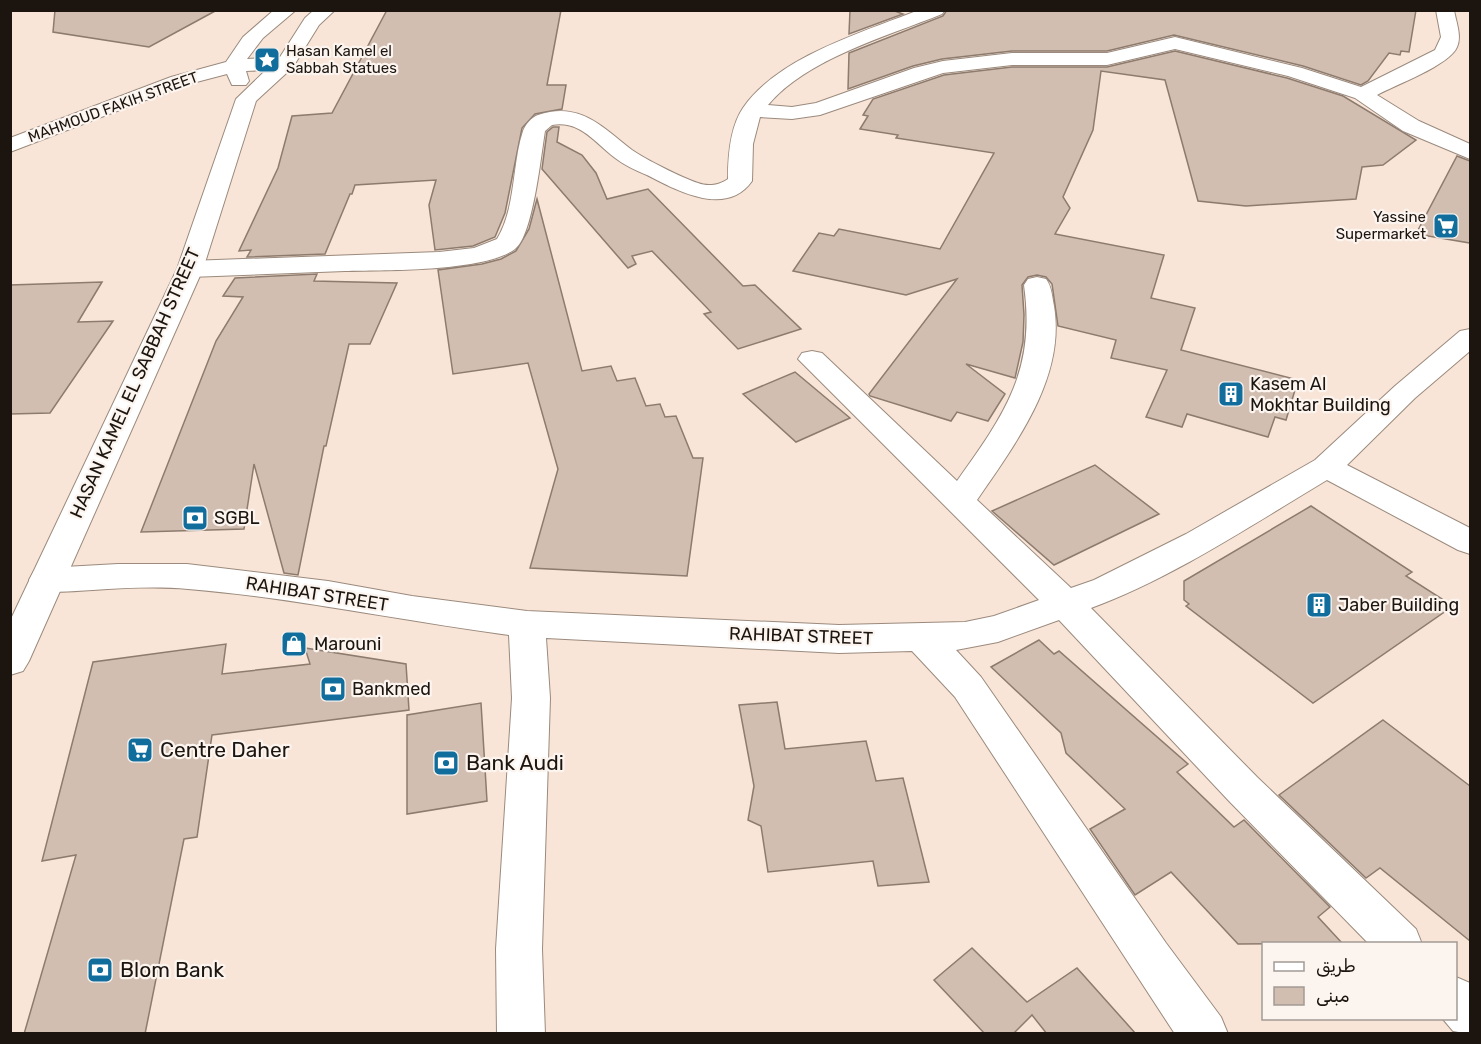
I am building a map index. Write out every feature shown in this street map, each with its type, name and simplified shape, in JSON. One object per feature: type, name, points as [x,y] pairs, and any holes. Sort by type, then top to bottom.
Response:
[{"type":"street","points":[[287,10],[254,36],[241,52],[234,66],[246,99],[286,63],[312,22],[326,10]]},
{"type":"street","points":[[190,269],[439,260],[479,255],[500,248],[511,238],[524,191],[534,130],[542,121],[553,118],[569,117],[592,127],[626,156],[689,188],[713,191],[731,188],[740,181],[740,151],[752,110],[774,87],[806,65],[936,10]]},
{"type":"street","points":[[1362,94],[1442,54],[1448,47],[1450,38],[1445,10]]},
{"type":"street","points":[[752,110],[792,112],[820,109],[921,72],[943,67],[1012,59],[1107,59],[1175,43],[1295,72],[1362,94],[1411,126],[1470,152]]},
{"type":"street","name":"MAHMOUD FAKIH STREET","points":[[10,146],[178,81],[234,66],[286,63]]},
{"type":"street","name":"HASAN KAMEL EL SABBAH STREET","points":[[10,661],[190,269],[246,99]]},
{"type":"street","points":[[959,502],[1000,443],[1029,389],[1036,367],[1044,314],[1037,285]]},
{"type":"street","name":"RAHIBAT STREET","points":[[46,580],[118,576],[187,576],[328,594],[412,609],[527,624],[839,639],[923,639],[965,636],[998,629],[1106,589],[1198,542],[1326,467],[1405,392],[1470,337]]},
{"type":"street","points":[[812,359],[1066,605],[1243,789],[1398,942]]},
{"type":"street","points":[[1326,467],[1470,542]]},
{"type":"street","points":[[520,1034],[519,949],[531,698],[527,624]]},
{"type":"street","points":[[923,639],[969,687],[1150,958],[1204,1034]]},
{"type":"street","points":[[1457,1002],[1470,1015]]},
{"type":"building","points":[[55,10],[217,10],[149,47],[53,32]]},
{"type":"building","points":[[387,10],[561,10],[547,85],[566,85],[562,109],[535,114],[522,128],[505,213],[495,237],[473,246],[435,250],[429,205],[436,180],[355,185],[325,254],[247,257],[251,250],[239,251],[278,168],[292,116],[332,113]]},
{"type":"building","points":[[850,10],[892,10],[903,14],[849,34]]},
{"type":"building","points":[[947,10],[1416,10],[1409,52],[1401,51],[1400,55],[1389,53],[1368,81],[1361,85],[1303,66],[1174,35],[1107,51],[1012,51],[942,59],[913,66],[848,89],[849,53],[943,16]]},
{"type":"building","points":[[1175,51],[1287,78],[1343,96],[1416,140],[1383,165],[1362,167],[1356,199],[1246,206],[1198,201],[1165,80],[1101,71],[1093,130],[1063,197],[1070,208],[1055,234],[1164,255],[1151,298],[1195,308],[1181,350],[1298,380],[1286,420],[1275,417],[1268,437],[1187,414],[1182,427],[1146,417],[1167,370],[1111,358],[1116,340],[1058,326],[1052,284],[1046,277],[1037,275],[1028,277],[1022,285],[1023,342],[1015,378],[966,364],[1005,394],[988,421],[957,412],[951,421],[870,396],[869,394],[957,279],[906,295],[793,271],[819,233],[834,236],[839,229],[940,249],[994,153],[896,138],[898,135],[860,129],[868,116],[863,115],[873,99],[944,75],[1012,67],[1107,67]]},
{"type":"building","points":[[553,127],[559,127],[557,142],[582,155],[596,173],[607,199],[648,189],[743,286],[755,285],[801,329],[738,349],[704,314],[711,312],[652,251],[632,256],[636,264],[628,268],[542,169],[547,132]]},
{"type":"building","points":[[1457,156],[1470,161],[1470,243],[1416,234]]},
{"type":"building","points":[[537,199],[582,371],[611,366],[617,381],[635,378],[646,406],[660,404],[665,417],[676,416],[693,458],[703,458],[687,576],[530,568],[558,469],[528,363],[453,374],[438,270],[482,264],[501,259],[516,251],[529,229]]},
{"type":"building","points":[[317,274],[314,281],[397,283],[370,344],[349,344],[326,446],[324,446],[298,575],[284,573],[254,464],[244,529],[141,532],[216,341],[243,297],[223,296],[235,278]]},
{"type":"building","points":[[102,282],[78,322],[113,321],[50,413],[10,414],[10,285]]},
{"type":"building","points":[[795,372],[850,418],[796,442],[743,394]]},
{"type":"building","points":[[1095,465],[1159,514],[1054,565],[992,511]]},
{"type":"building","name":"Jaber Building","points":[[1311,506],[1412,572],[1406,576],[1453,606],[1313,703],[1186,606],[1189,604],[1184,600],[1184,581]]},
{"type":"building","points":[[1039,640],[1054,654],[1059,651],[1188,764],[1177,772],[1234,827],[1244,820],[1330,907],[1318,917],[1341,942],[1238,944],[1171,872],[1135,895],[1090,829],[1125,809],[1066,753],[1061,733],[991,667]]},
{"type":"building","points":[[226,644],[222,674],[310,664],[305,648],[406,664],[409,710],[212,735],[197,837],[184,839],[145,1034],[24,1034],[76,855],[42,861],[93,662]]},
{"type":"building","points":[[777,702],[785,749],[866,741],[876,781],[903,778],[929,882],[878,886],[873,861],[768,872],[761,826],[748,820],[754,786],[739,705]]},
{"type":"building","name":"Bank Audi","points":[[481,703],[487,801],[407,814],[407,715]]},
{"type":"building","points":[[1383,720],[1470,786],[1470,941],[1380,868],[1366,878],[1279,795]]},
{"type":"building","points":[[972,948],[1027,1002],[1077,968],[1136,1034],[1047,1034],[1032,1015],[1013,1034],[985,1034],[934,980]]},
{"type":"place","name":"Hasan Kamel el Sabbah Statues","points":[[267,60]]},
{"type":"place","name":"Yassine Supermarket","points":[[1446,226]]},
{"type":"place","name":"Kasem Al Mokhtar Building","points":[[1231,394]]},
{"type":"place","name":"SGBL","points":[[195,518]]},
{"type":"place","name":"Jaber Building","points":[[1319,605]]},
{"type":"place","name":"Marouni","points":[[294,644]]},
{"type":"place","name":"Bankmed","points":[[333,689]]},
{"type":"place","name":"Centre Daher","points":[[140,750]]},
{"type":"place","name":"Bank Audi","points":[[446,763]]},
{"type":"place","name":"Blom Bank","points":[[100,970]]}]
